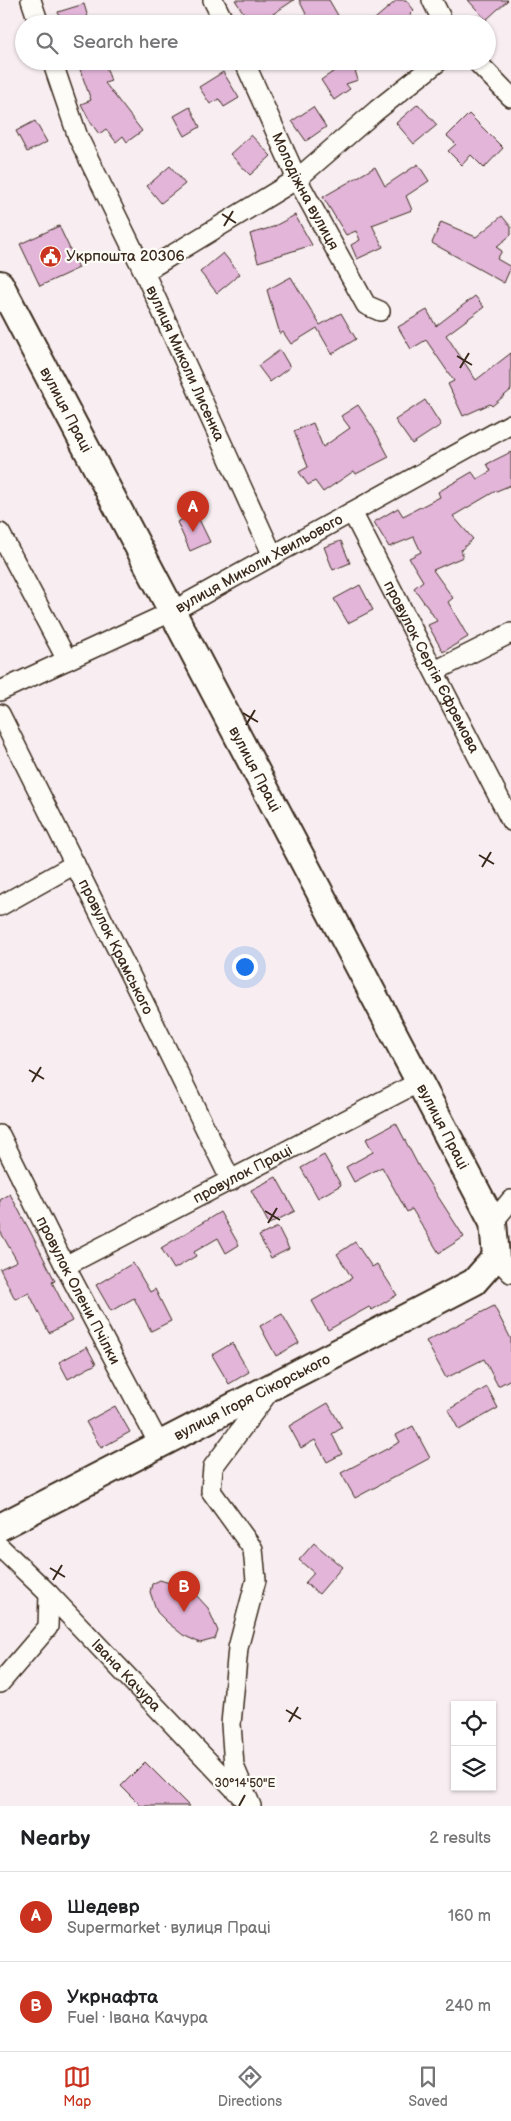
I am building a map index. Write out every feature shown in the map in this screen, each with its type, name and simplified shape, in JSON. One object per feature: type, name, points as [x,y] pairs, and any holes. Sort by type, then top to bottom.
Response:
[{"type":"main road","name":"вулиця Праці","points":[[0,284],[8,318],[171,612],[493,1222],[504,1265]]},
{"type":"main road","name":"вулиця Ігоря Сікорського","points":[[0,1527],[504,1265]]},
{"type":"street","points":[[31,0],[36,15]]},
{"type":"street","points":[[213,0],[220,15]]},
{"type":"street","points":[[432,0],[440,15]]},
{"type":"street","name":"вулиця Миколи Лисенка","points":[[55,70],[78,137],[144,272],[273,556]]},
{"type":"street","name":"Молодіжна вулиця","points":[[248,70],[297,179],[366,305],[380,311]]},
{"type":"street","points":[[144,272],[297,179],[377,110],[428,70]]},
{"type":"street","points":[[485,70],[511,97]]},
{"type":"street","name":"вулиця Миколи Хвильового","points":[[0,692],[171,612],[511,424]]},
{"type":"street","name":"провулок Сергія Єфремова","points":[[352,512],[511,821]]},
{"type":"street","points":[[0,533],[67,660]]},
{"type":"street","points":[[435,671],[511,633]]},
{"type":"street","name":"провулок Крамського","points":[[0,714],[231,1181]]},
{"type":"street","points":[[0,906],[75,864]]},
{"type":"street","name":"провулок Праці","points":[[65,1266],[419,1082]]},
{"type":"street","name":"провулок Олени Пчілки","points":[[0,1135],[65,1266],[159,1444]]},
{"type":"street","points":[[493,1222],[511,1200]]},
{"type":"street","points":[[251,1806],[234,1766],[231,1724],[238,1648],[256,1580],[253,1549],[211,1491],[213,1467],[273,1386]]},
{"type":"street","name":"Івана Качура","points":[[0,1546],[49,1594],[251,1806]]},
{"type":"street","points":[[0,1683],[48,1627],[49,1594]]},
{"type":"building","points":[[235,0],[294,0],[272,15],[245,15]]},
{"type":"building","points":[[299,0],[329,0],[338,15],[306,15]]},
{"type":"building","points":[[397,0],[406,0],[414,10],[411,15],[380,15]]},
{"type":"building","points":[[468,0],[508,0],[492,15],[482,15]]},
{"type":"building","points":[[84,4],[87,15],[59,15],[58,12]]},
{"type":"building","points":[[80,70],[107,70],[111,81],[105,83],[142,131],[127,142],[123,136],[116,142],[106,129],[99,134],[81,104],[91,100]]},
{"type":"building","points":[[336,70],[355,70],[358,80],[346,84],[350,89],[334,100],[321,80]]},
{"type":"building","points":[[223,72],[239,98],[224,107],[219,99],[210,104],[199,87]]},
{"type":"building","points":[[418,104],[437,125],[414,144],[396,123]]},
{"type":"building","points":[[190,107],[200,127],[185,136],[174,116]]},
{"type":"building","points":[[313,107],[326,127],[306,141],[292,121]]},
{"type":"building","points":[[469,114],[503,148],[484,168],[471,155],[462,165],[448,151],[456,144],[447,136]]},
{"type":"building","points":[[35,121],[47,142],[27,152],[16,131]]},
{"type":"building","points":[[251,135],[271,156],[250,175],[230,154]]},
{"type":"building","points":[[418,164],[429,181],[406,196],[412,210],[372,225],[383,247],[357,259],[351,245],[360,240],[356,231],[346,235],[323,197],[375,167],[385,186]]},
{"type":"building","points":[[170,166],[185,184],[161,203],[147,186]]},
{"type":"building","points":[[295,215],[312,245],[258,262],[250,234],[273,227]]},
{"type":"building","points":[[502,216],[511,227],[511,235],[496,247],[502,251],[497,259],[511,267],[504,283],[432,243],[441,222],[476,237]]},
{"type":"building","name":"Укрпошта 20306","points":[[59,226],[79,268],[40,286],[20,244]]},
{"type":"building","points":[[223,253],[240,274],[217,293],[200,272]]},
{"type":"building","points":[[291,277],[320,325],[341,313],[356,339],[332,354],[317,328],[291,344],[283,332],[280,334],[267,290]]},
{"type":"building","points":[[475,296],[484,307],[446,335],[476,380],[511,353],[511,390],[492,406],[490,404],[463,416],[448,384],[454,381],[426,340],[411,349],[398,327],[427,310],[436,326]]},
{"type":"building","points":[[280,350],[290,367],[270,382],[258,366]]},
{"type":"building","points":[[425,400],[441,425],[412,444],[395,420]]},
{"type":"building","points":[[358,405],[389,457],[356,474],[354,471],[323,492],[315,481],[308,485],[299,472],[308,467],[294,431],[313,423],[323,447],[350,428],[341,416]]},
{"type":"building","points":[[511,452],[511,485],[494,492],[453,516],[473,539],[461,550],[463,557],[433,570],[453,598],[448,602],[468,637],[443,652],[428,625],[437,621],[414,588],[423,581],[409,558],[421,552],[414,537],[389,547],[374,522],[398,508],[403,516],[440,497],[438,492],[472,472],[477,479],[491,471],[487,464]]},
{"type":"building","points":[[196,513],[210,542],[190,551],[177,522]]},
{"type":"building","points":[[341,541],[350,563],[333,570],[324,547]]},
{"type":"building","points":[[360,585],[373,610],[348,623],[334,599]]},
{"type":"building","points":[[396,1123],[419,1167],[464,1237],[439,1253],[412,1209],[407,1212],[382,1167],[354,1182],[346,1167],[373,1152],[366,1139]]},
{"type":"building","points":[[324,1155],[341,1185],[318,1198],[301,1168]]},
{"type":"building","points":[[276,1177],[295,1211],[269,1224],[251,1190]]},
{"type":"building","points":[[10,1194],[55,1281],[52,1282],[72,1321],[49,1333],[29,1293],[15,1299],[0,1269],[17,1261],[0,1231],[0,1200]]},
{"type":"building","points":[[220,1212],[239,1245],[226,1253],[218,1238],[194,1252],[196,1256],[174,1269],[161,1248]]},
{"type":"building","points":[[278,1227],[289,1249],[271,1258],[259,1236]]},
{"type":"building","points":[[355,1242],[372,1267],[377,1264],[397,1295],[372,1310],[369,1307],[328,1330],[312,1301],[352,1278],[337,1254]]},
{"type":"building","points":[[133,1263],[150,1292],[155,1289],[171,1321],[151,1331],[134,1298],[111,1311],[96,1285]]},
{"type":"building","points":[[494,1306],[511,1339],[511,1379],[498,1386],[484,1359],[446,1378],[426,1341]]},
{"type":"building","points":[[282,1314],[299,1343],[276,1356],[260,1326]]},
{"type":"building","points":[[232,1343],[249,1372],[229,1384],[212,1355]]},
{"type":"building","points":[[87,1347],[96,1364],[68,1379],[59,1362]]},
{"type":"building","points":[[487,1387],[498,1408],[459,1430],[448,1410]]},
{"type":"building","points":[[328,1403],[342,1428],[332,1434],[342,1454],[327,1462],[315,1440],[301,1448],[289,1426]]},
{"type":"building","points":[[115,1406],[130,1432],[101,1448],[86,1422]]},
{"type":"building","points":[[413,1426],[430,1458],[355,1498],[341,1473],[400,1442],[396,1435]]},
{"type":"building","points":[[314,1543],[342,1567],[319,1594],[305,1583],[314,1573],[299,1560]]},
{"type":"building","points":[[160,1580],[182,1587],[196,1595],[208,1608],[218,1631],[215,1639],[200,1643],[183,1635],[157,1612],[150,1592],[152,1584]]},
{"type":"building","points":[[145,1762],[189,1806],[141,1806],[121,1786]]},
{"type":"place","name":"Укрпошта 20306","points":[[50,256]]},
{"type":"place","name":"Шедевр","points":[[193,532]]},
{"type":"place","name":"Укрнафта","points":[[184,1612]]}]
